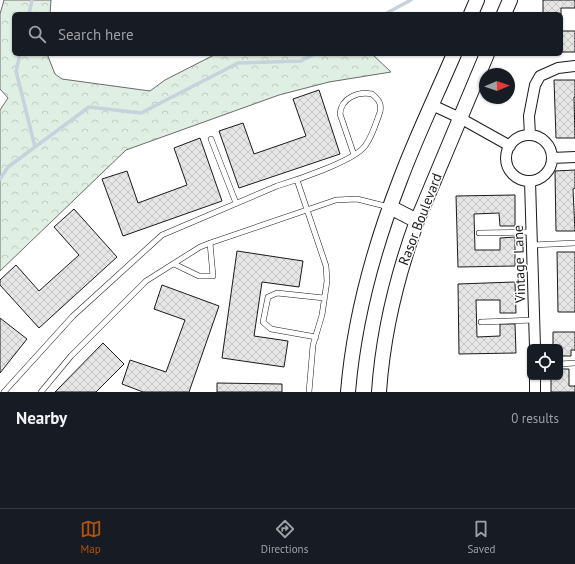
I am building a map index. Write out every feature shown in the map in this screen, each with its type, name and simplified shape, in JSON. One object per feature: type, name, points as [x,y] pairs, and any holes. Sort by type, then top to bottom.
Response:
[{"type":"main road","points":[[472,12],[477,0]]},
{"type":"main road","points":[[505,12],[510,0]]},
{"type":"main road","name":"Rasor Boulevard","points":[[348,392],[353,346],[382,229],[400,179],[453,56]]},
{"type":"main road","name":"Rasor Boulevard","points":[[379,392],[392,301],[405,254],[417,221],[486,56]]},
{"type":"main road","points":[[390,207],[417,221]]},
{"type":"street","points":[[530,135],[529,116],[535,85],[540,76],[558,68],[575,66]]},
{"type":"street","points":[[432,105],[460,118],[510,146]]},
{"type":"street","points":[[530,135],[538,136],[546,142],[550,148],[552,158],[551,166],[546,173],[540,178],[530,181],[521,179],[511,171],[507,158],[510,146],[518,138],[530,135]]},
{"type":"street","points":[[552,158],[575,157]]},
{"type":"street","name":"Vintage Lane","points":[[530,181],[535,344]]},
{"type":"street","points":[[535,380],[535,392]]},
{"type":"lane","points":[[4,392],[73,316],[162,235],[277,186],[297,180],[354,156],[366,145],[380,112],[380,102],[372,94],[362,93],[355,95],[343,103],[340,108],[340,114],[354,156]]},
{"type":"lane","points":[[211,139],[236,203]]},
{"type":"lane","points":[[297,180],[326,266],[327,281],[322,315],[313,345],[308,392]]},
{"type":"lane","points":[[40,392],[71,356],[146,281],[200,248],[210,243],[336,200],[357,199],[390,207]]},
{"type":"lane","points":[[479,233],[532,232]]},
{"type":"lane","points":[[174,264],[199,276],[213,276],[210,243]]},
{"type":"lane","points":[[532,245],[575,244]]},
{"type":"lane","points":[[316,336],[271,329],[263,322],[268,297],[277,293],[324,298]]},
{"type":"lane","points":[[481,322],[534,320]]},
{"type":"lane","points":[[563,364],[575,364]]},
{"type":"green space","points":[[4,0],[51,0],[50,12],[12,12],[12,56],[48,56],[55,74],[62,79],[150,91],[165,80],[212,56],[374,56],[391,72],[329,82],[279,95],[126,150],[0,271],[0,110],[8,98],[0,89],[0,14]]},
{"type":"building","points":[[543,0],[575,0],[575,8],[561,8],[561,12],[543,12]]},
{"type":"building","points":[[563,31],[575,31],[575,52],[563,52]]},
{"type":"building","points":[[554,80],[575,80],[575,138],[556,138]]},
{"type":"building","points":[[319,90],[340,154],[239,188],[219,131],[243,123],[254,154],[306,136],[293,99]]},
{"type":"building","points":[[200,138],[222,201],[123,236],[102,179],[127,171],[138,203],[187,185],[174,148]]},
{"type":"building","points":[[575,170],[575,188],[573,189],[575,231],[556,231],[555,171]]},
{"type":"building","points":[[515,195],[515,226],[500,226],[499,213],[474,214],[475,250],[500,250],[500,238],[515,237],[515,266],[458,267],[456,196]]},
{"type":"building","points":[[74,209],[117,257],[39,328],[0,285],[0,280],[16,265],[39,291],[79,255],[54,227]]},
{"type":"building","points":[[237,251],[303,261],[299,287],[262,282],[254,336],[288,341],[284,367],[222,358]]},
{"type":"building","points":[[557,252],[575,252],[575,312],[558,312]]},
{"type":"building","points":[[515,282],[516,313],[500,313],[500,300],[476,300],[477,337],[500,336],[500,324],[515,324],[516,353],[459,354],[458,284]]},
{"type":"building","points":[[162,285],[219,306],[189,392],[143,392],[122,384],[130,360],[166,372],[185,320],[154,309]]},
{"type":"building","points":[[0,318],[27,339],[0,373]]},
{"type":"building","points":[[553,332],[575,332],[575,350],[571,350],[571,356],[563,356],[563,344],[553,344]]},
{"type":"building","points":[[103,343],[124,364],[96,392],[55,392]]},
{"type":"building","points":[[563,369],[569,369],[569,386],[575,386],[575,392],[551,392],[551,380],[563,380]]},
{"type":"building","points":[[217,383],[282,384],[282,392],[217,392]]},
{"type":"waterway","points":[[29,12],[32,0]]},
{"type":"waterway","points":[[389,12],[411,0]]},
{"type":"waterway","points":[[20,56],[16,71],[35,147]]},
{"type":"waterway","points":[[0,179],[8,167],[89,107],[141,113],[238,63],[301,61],[310,56]]}]
